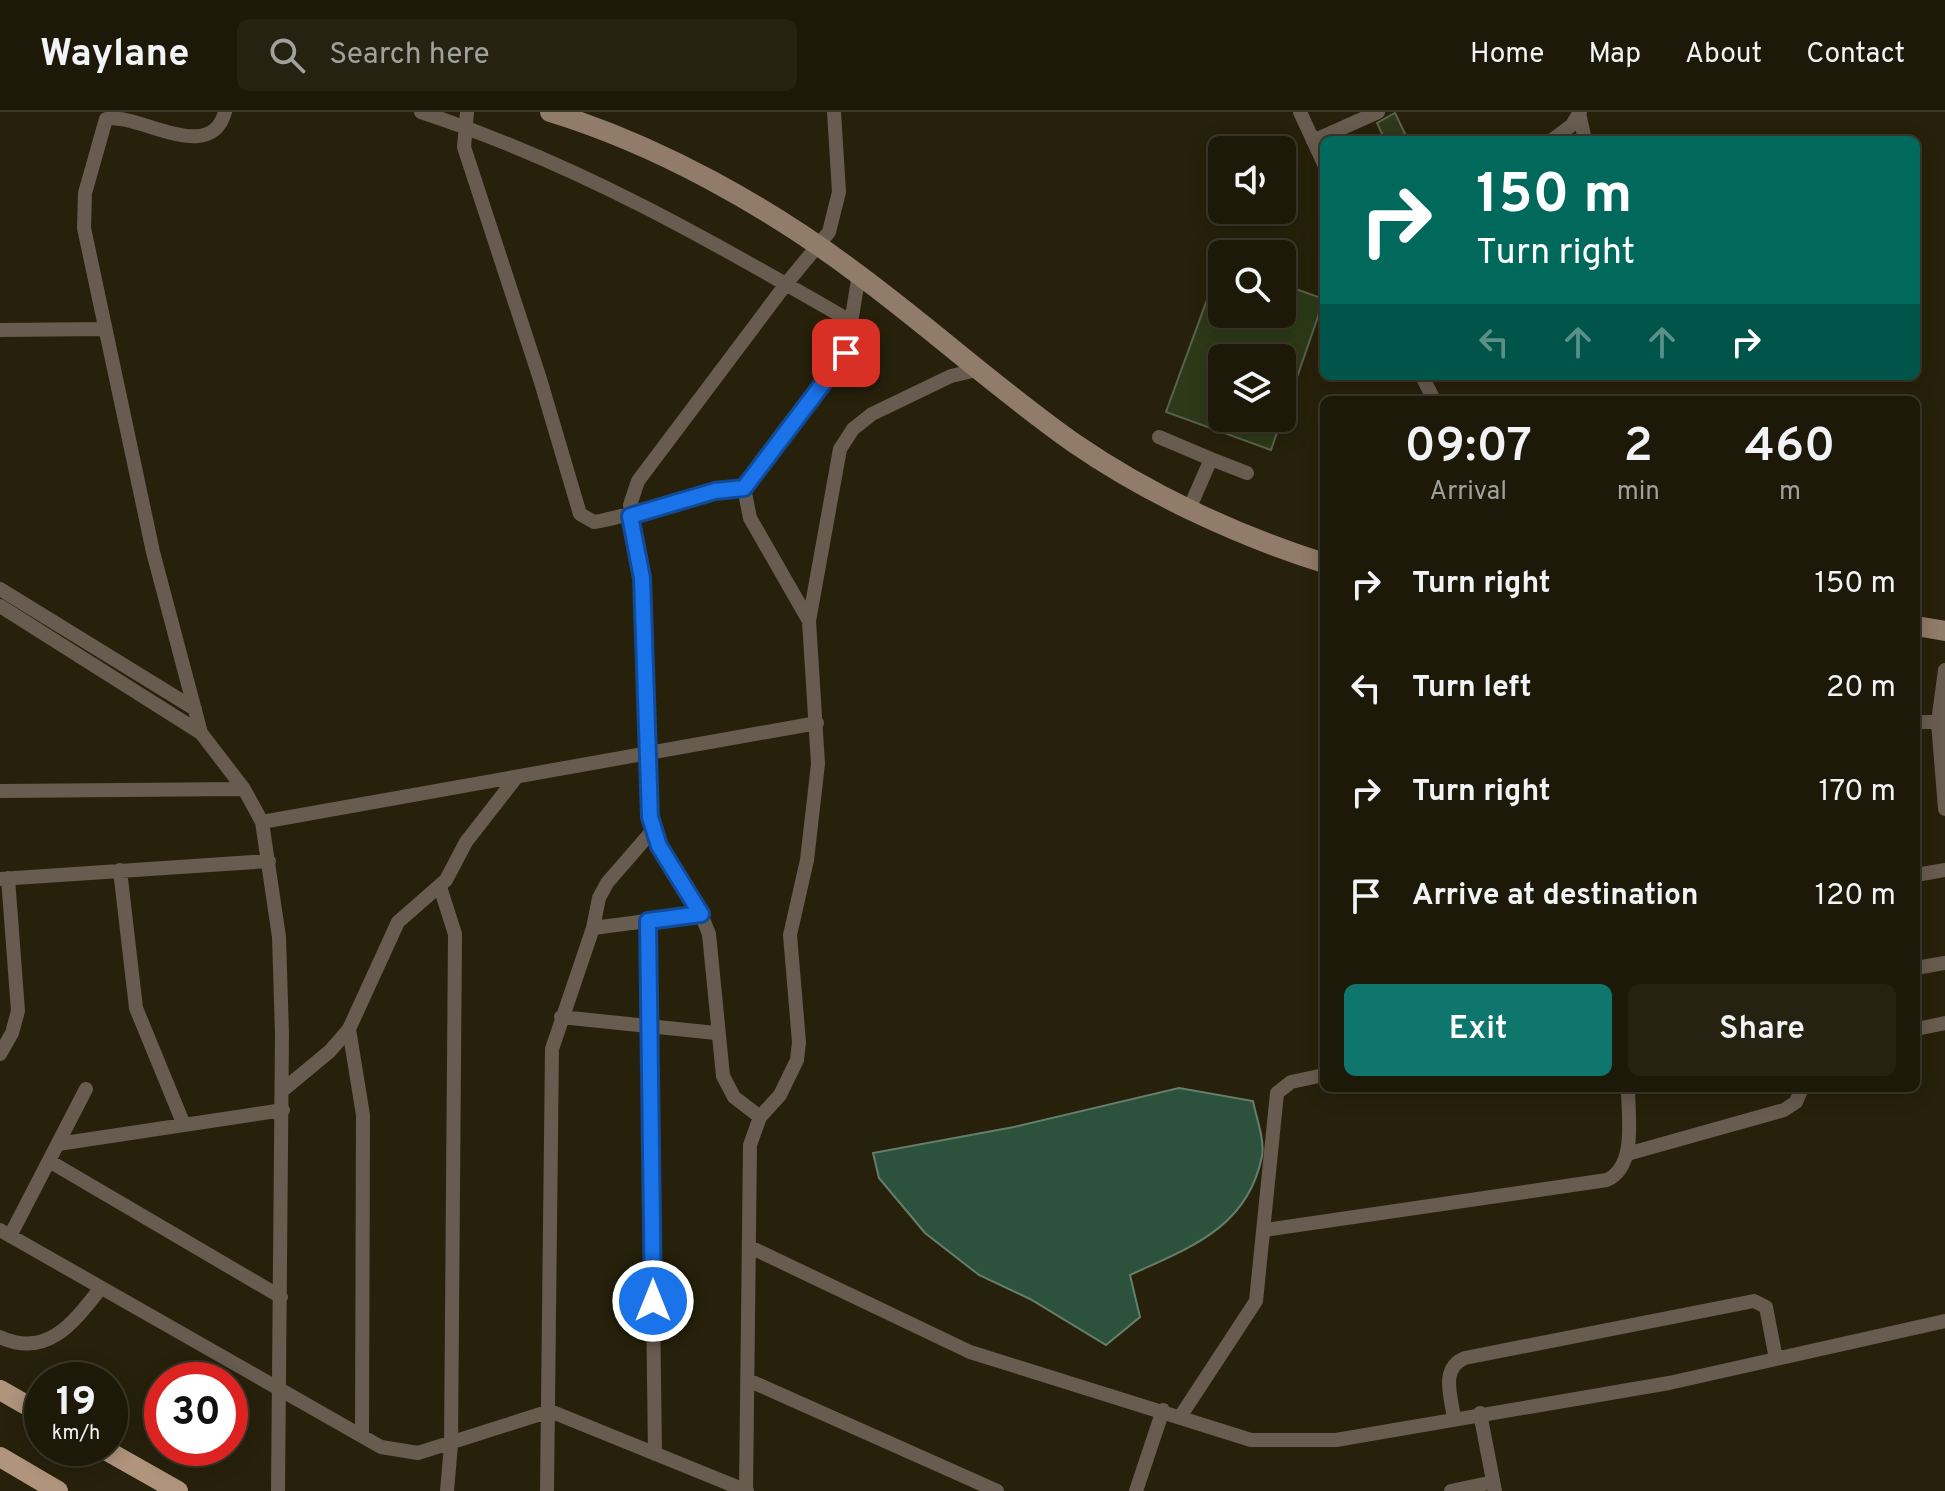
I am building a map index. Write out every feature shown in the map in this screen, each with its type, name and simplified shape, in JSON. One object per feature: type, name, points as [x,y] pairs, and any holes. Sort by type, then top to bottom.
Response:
[{"type":"main road","points":[[0,1390],[24,1404]]},
{"type":"main road","points":[[0,1457],[58,1491]]},
{"type":"main road","points":[[128,1463],[178,1491]]},
{"type":"street","points":[[201,733],[153,552],[105,329],[83,209],[103,124],[112,116],[121,114],[202,134],[218,126],[225,112]]},
{"type":"street","points":[[421,112],[466,119],[640,202],[852,322]]},
{"type":"street","points":[[550,112],[601,128],[689,169],[819,247],[859,274],[1074,443],[1153,491],[1283,550],[1320,562]]},
{"type":"street","points":[[760,1117],[727,1087],[716,1033],[713,954],[701,914],[653,830],[642,578],[630,516],[632,493],[638,481],[786,284],[829,232],[837,207],[834,112]]},
{"type":"street","points":[[1300,112],[1320,156]]},
{"type":"street","points":[[1324,136],[1378,112]]},
{"type":"street","points":[[1557,136],[1572,125],[1579,113]]},
{"type":"street","points":[[1579,113],[1584,136]]},
{"type":"street","points":[[466,119],[464,147],[540,379],[576,506],[586,520],[594,522],[630,516],[715,491],[744,488],[846,353],[859,274]]},
{"type":"street","points":[[1313,141],[1320,138]]},
{"type":"street","points":[[0,330],[105,329]]},
{"type":"street","points":[[86,1089],[49,1161],[5,1233],[362,1436],[397,1452],[418,1453],[451,1445],[550,1411],[746,1491],[750,1145],[760,1117],[780,1095],[797,1060],[799,1042],[790,935],[794,905],[807,860],[818,764],[809,621],[817,557],[840,449],[853,429],[872,414],[914,392],[951,376],[981,369]]},
{"type":"street","points":[[1159,437],[1247,473]]},
{"type":"street","points":[[1190,507],[1211,459]]},
{"type":"street","points":[[744,488],[750,518],[809,621]]},
{"type":"street","points":[[0,589],[195,709]]},
{"type":"street","points":[[0,606],[201,733],[244,789],[262,822],[279,937],[283,1090],[278,1491]]},
{"type":"street","points":[[1920,627],[1945,631]]},
{"type":"street","points":[[1945,670],[1938,722],[1945,809]]},
{"type":"street","points":[[1920,722],[1938,722]]},
{"type":"street","points":[[262,822],[648,756],[817,723]]},
{"type":"street","points":[[283,1090],[330,1051],[349,1029],[398,922],[440,887],[466,842],[515,779]]},
{"type":"street","points":[[0,791],[244,789]]},
{"type":"street","points":[[547,1491],[552,1049],[593,928],[599,898],[607,883],[653,830]]},
{"type":"street","points":[[0,1054],[12,1033],[18,1011],[4,878],[269,861]]},
{"type":"street","points":[[120,870],[136,1008],[184,1125]]},
{"type":"street","points":[[1920,874],[1945,870]]},
{"type":"street","points":[[440,887],[455,934],[451,1445],[447,1491]]},
{"type":"street","points":[[593,928],[701,914]]},
{"type":"street","points":[[648,921],[655,1454]]},
{"type":"street","points":[[1920,967],[1945,963]]},
{"type":"street","points":[[561,1017],[716,1033]]},
{"type":"street","points":[[1920,1028],[1945,1023]]},
{"type":"street","points":[[349,1029],[363,1115],[362,1436]]},
{"type":"street","points":[[1180,1417],[1256,1301],[1277,1093],[1291,1082],[1320,1076]]},
{"type":"street","points":[[1265,1230],[1607,1180],[1623,1168],[1627,1154],[1628,1092]]},
{"type":"street","points":[[1627,1154],[1784,1110],[1796,1102],[1800,1092]]},
{"type":"street","points":[[58,1144],[283,1110]]},
{"type":"street","points":[[49,1161],[281,1297]]},
{"type":"street","points":[[750,1247],[970,1352],[1251,1440],[1336,1440],[1669,1383],[1945,1321]]},
{"type":"street","points":[[0,1337],[25,1344],[54,1338],[68,1329],[100,1289]]},
{"type":"street","points":[[1454,1418],[1449,1373],[1455,1362],[1465,1358],[1754,1301],[1766,1307],[1776,1359]]},
{"type":"street","points":[[748,1380],[997,1491]]},
{"type":"street","points":[[1136,1491],[1163,1410]]},
{"type":"street","points":[[1451,1491],[1494,1487],[1480,1413]]},
{"type":"shaded area","points":[[1179,1088],[1253,1101],[1263,1150],[1255,1181],[1230,1218],[1213,1232],[1174,1255],[1130,1275],[1140,1317],[1106,1345],[1030,1299],[979,1275],[925,1233],[879,1178],[873,1153],[1014,1127]]},
{"type":"building","points":[[1395,113],[1406,136],[1383,136],[1377,123]]},
{"type":"building","points":[[1296,289],[1320,298],[1320,311],[1296,380],[1296,344],[1208,344],[1208,427],[1166,412],[1208,297],[1208,328],[1296,328]]},
{"type":"building","points":[[1221,432],[1277,432],[1271,450]]},
{"type":"route","points":[[653,1301],[648,921],[701,914],[659,846],[650,817],[642,578],[630,516],[715,491],[744,488],[846,353]]}]
